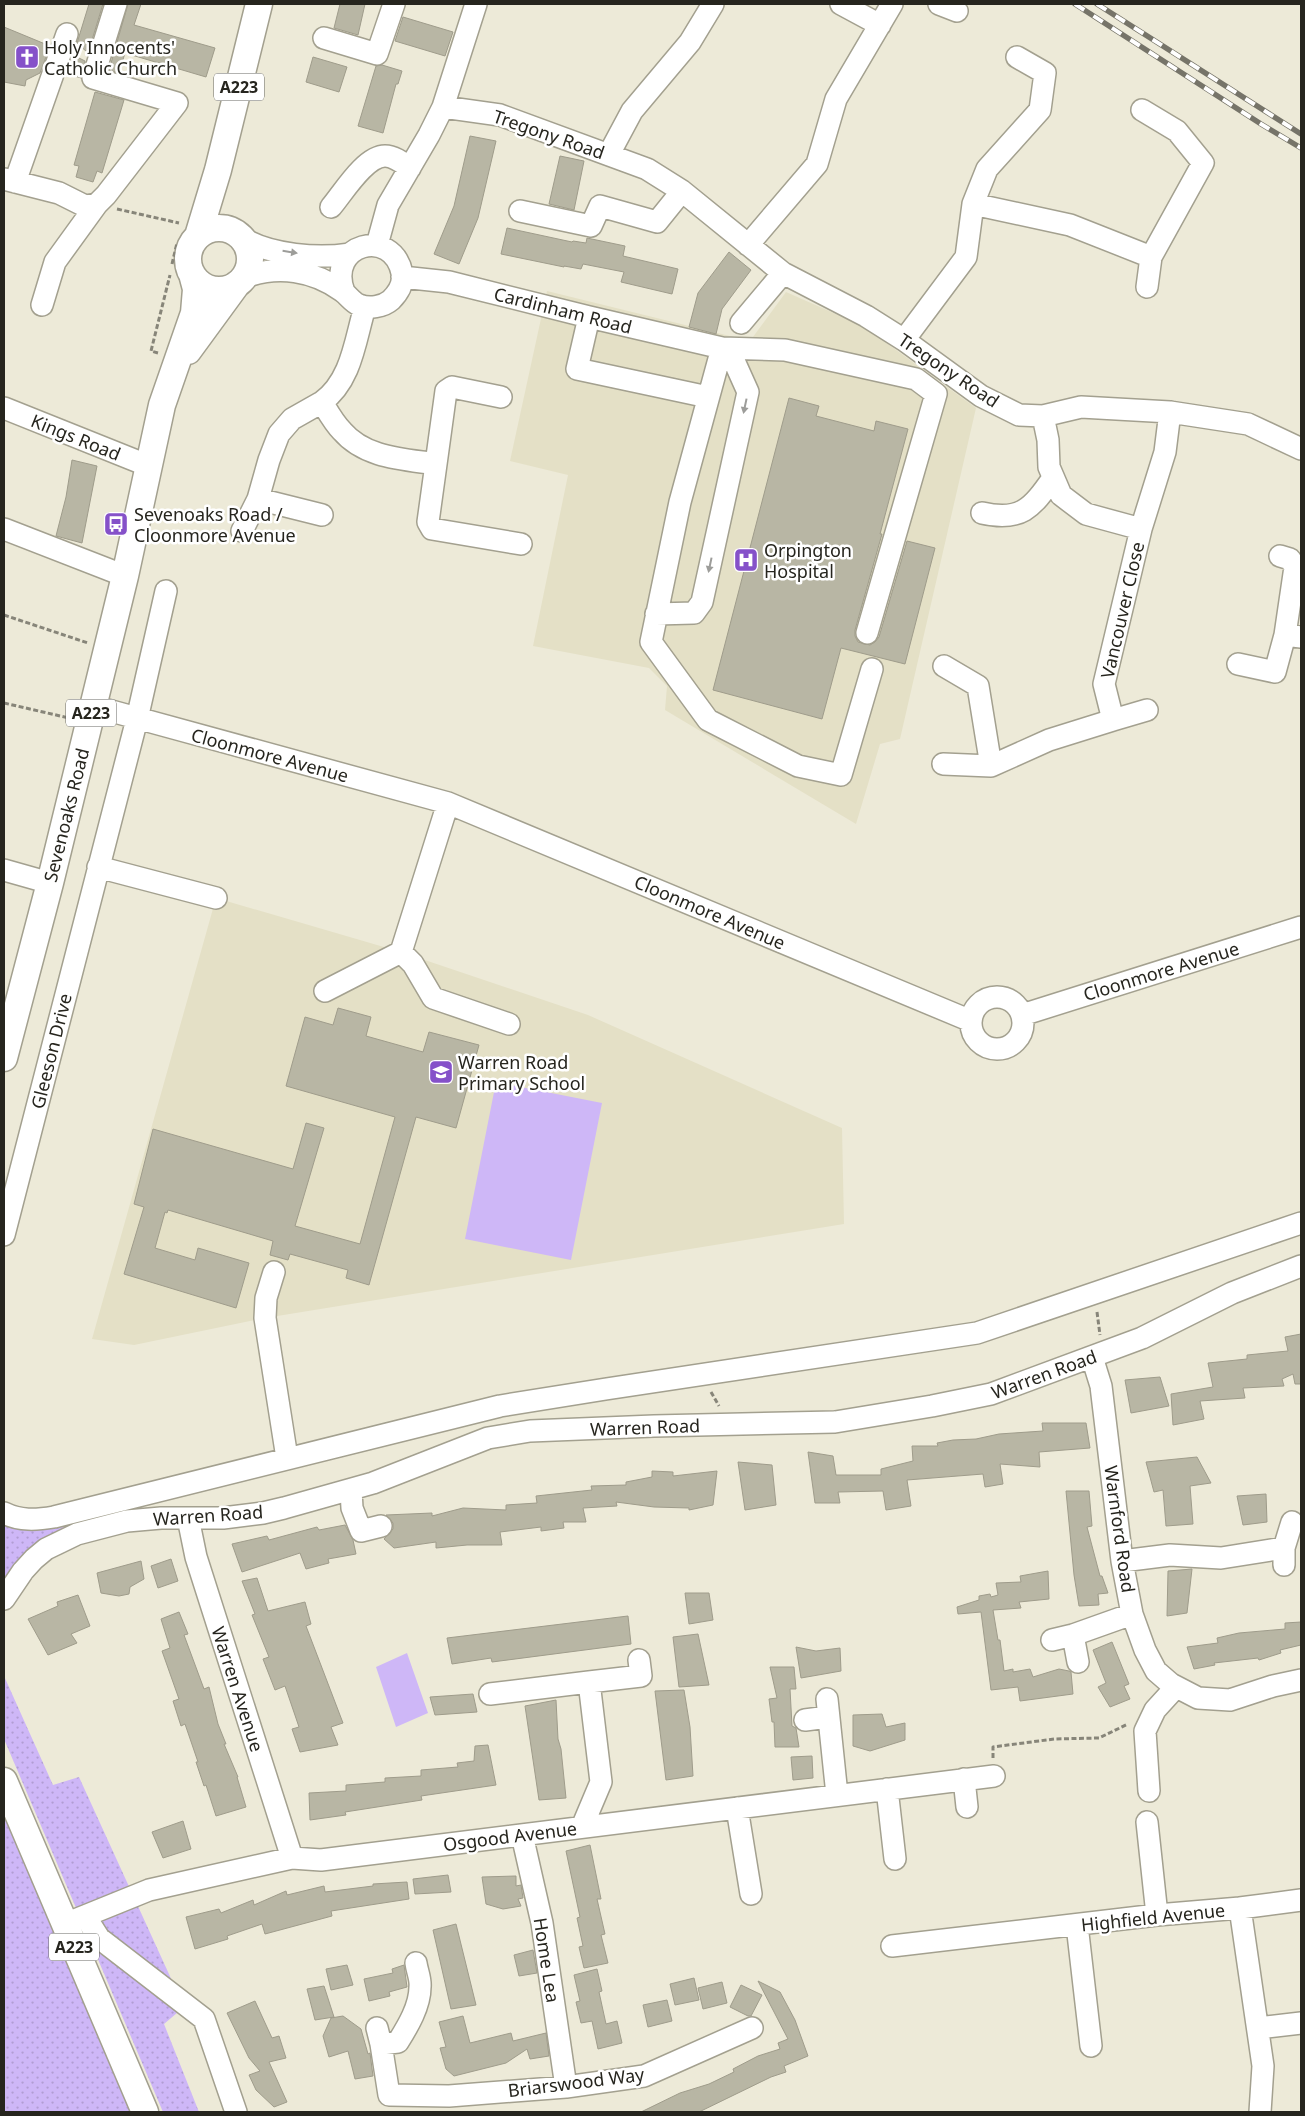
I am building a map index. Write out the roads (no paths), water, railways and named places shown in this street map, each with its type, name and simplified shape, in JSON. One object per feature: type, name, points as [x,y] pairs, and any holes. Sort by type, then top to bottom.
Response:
[{"type":"main road","name":"A223","points":[[192,274],[188,264],[188,254],[192,244],[190,230],[218,170],[259,4]]},
{"type":"main road","name":"A223","points":[[218,170],[223,208],[229,224],[249,247],[251,257],[249,267],[241,280]]},
{"type":"main road","points":[[190,230],[216,227],[227,228],[240,236]]},
{"type":"main road","points":[[192,274],[199,282],[218,290],[228,288],[241,280]]},
{"type":"main road","name":"Sevenoaks Road","points":[[4,1058],[50,883],[125,576],[162,405],[196,301],[196,290],[192,274]]},
{"type":"main road","name":"Sevenoaks Road","points":[[175,367],[241,280]]},
{"type":"main road","name":"A223","points":[[4,1781],[75,1920],[146,2112]]},
{"type":"street","points":[[42,305],[55,262],[177,103],[93,78],[116,4]]},
{"type":"street","points":[[324,38],[377,54],[394,4]]},
{"type":"street","points":[[377,245],[388,205],[443,106],[476,4]]},
{"type":"street","points":[[609,154],[632,111],[690,42],[713,4]]},
{"type":"street","points":[[840,4],[880,25]]},
{"type":"street","points":[[748,245],[817,164],[836,99],[892,4]]},
{"type":"street","points":[[67,34],[40,116],[9,181],[59,193],[85,206],[101,200]]},
{"type":"street","points":[[904,340],[966,257],[973,204],[987,169],[1040,110],[1045,73],[1017,57]]},
{"type":"street","name":"Tregony Road","points":[[443,106],[500,115],[647,169],[682,191],[783,273],[866,316],[904,340],[981,396],[1019,415],[1043,416],[1081,407],[1170,412],[1248,424],[1301,449]]},
{"type":"street","points":[[1142,110],[1177,131],[1204,163],[1150,257],[1146,287]]},
{"type":"street","points":[[331,207],[363,167],[378,157],[391,157],[410,168]]},
{"type":"street","points":[[520,211],[591,226],[600,206],[658,222],[682,191]]},
{"type":"street","points":[[973,204],[1070,225],[1150,257]]},
{"type":"street","points":[[240,236],[258,247],[298,254],[319,256],[349,254]]},
{"type":"street","points":[[377,245],[395,256],[400,265],[402,277],[396,294],[389,302],[380,306],[365,306],[350,300],[340,282],[343,262],[349,254],[358,248],[377,245]]},
{"type":"street","points":[[241,280],[265,271],[302,272],[314,276],[344,292]]},
{"type":"street","points":[[741,323],[783,273]]},
{"type":"street","name":"Cardinham Road","points":[[402,277],[449,282],[722,348],[794,352],[916,379],[936,394],[867,633]]},
{"type":"street","points":[[242,531],[258,499],[268,460],[279,434],[292,419],[322,402],[337,389],[345,377],[365,306]]},
{"type":"street","points":[[589,317],[577,369],[708,398]]},
{"type":"street","points":[[722,348],[680,502],[650,642],[708,720],[798,766],[841,775],[872,669]]},
{"type":"street","points":[[656,614],[694,613],[702,602],[748,392],[734,363],[722,348]]},
{"type":"street","points":[[501,397],[452,387],[446,391],[428,522],[432,529],[521,544]]},
{"type":"street","points":[[322,402],[342,432],[363,448],[391,457],[436,464]]},
{"type":"street","name":"Kings Road","points":[[4,408],[139,462],[149,464]]},
{"type":"street","name":"Vancouver Close","points":[[1112,720],[1104,684],[1141,529],[1164,452],[1170,412]]},
{"type":"street","name":"Vancouver Close","points":[[1043,416],[1048,440],[1049,467],[1061,495],[1086,514],[1141,529]]},
{"type":"street","points":[[982,513],[1010,516],[1023,512],[1039,498],[1054,478]]},
{"type":"street","points":[[258,499],[322,515]]},
{"type":"street","points":[[4,529],[125,576]]},
{"type":"street","points":[[1238,664],[1275,672],[1293,636],[1294,567],[1290,559],[1280,556]]},
{"type":"street","name":"Gleeson Drive","points":[[4,1235],[137,719],[166,591]]},
{"type":"street","points":[[944,666],[978,686],[991,766]]},
{"type":"street","points":[[943,764],[991,766],[1049,740],[1147,710]]},
{"type":"street","name":"Cloonmore Avenue","points":[[91,714],[137,719],[448,803],[971,1021]]},
{"type":"street","points":[[325,991],[401,952],[448,803]]},
{"type":"street","points":[[98,867],[216,898]]},
{"type":"street","points":[[4,870],[50,883]]},
{"type":"street","name":"Cloonmore Avenue","points":[[1022,1015],[1301,927]]},
{"type":"street","points":[[401,952],[413,964],[433,998],[509,1024]]},
{"type":"street","points":[[994,998],[1011,1001],[1022,1015],[1022,1031],[1012,1045],[996,1050],[988,1048],[975,1037],[971,1021],[978,1005],[994,998]]},
{"type":"street","name":"Warren Road","points":[[4,1513],[12,1517],[32,1519],[54,1516],[500,1406],[977,1333],[1301,1223]]},
{"type":"street","name":"Warren Road","points":[[4,1599],[23,1571],[46,1549],[93,1529],[127,1521],[224,1518],[262,1513],[351,1490],[488,1438],[514,1433],[644,1426],[835,1422],[991,1394],[1142,1338],[1232,1293],[1301,1266]]},
{"type":"street","points":[[274,1272],[266,1298],[265,1318],[287,1458]]},
{"type":"street","name":"Warnford Road","points":[[1097,1355],[1122,1561],[1132,1614],[1145,1650],[1156,1672],[1176,1687],[1198,1698],[1230,1700],[1273,1686],[1301,1680]]},
{"type":"street","points":[[351,1490],[352,1508],[361,1531],[381,1526]]},
{"type":"street","name":"Warren Avenue","points":[[188,1518],[196,1558],[292,1858]]},
{"type":"street","points":[[1122,1561],[1170,1555],[1221,1558],[1284,1556],[1292,1522]]},
{"type":"street","points":[[1052,1640],[1073,1635],[1132,1614]]},
{"type":"street","points":[[1073,1635],[1078,1662]]},
{"type":"street","points":[[490,1694],[641,1676],[639,1660]]},
{"type":"street","points":[[582,1827],[601,1782],[589,1682]]},
{"type":"street","points":[[1149,1791],[1145,1731],[1155,1710],[1176,1687]]},
{"type":"street","points":[[805,1720],[828,1708],[837,1796]]},
{"type":"street","name":"Osgood Avenue","points":[[75,1920],[148,1890],[292,1858],[321,1860],[994,1776]]},
{"type":"street","points":[[964,1779],[967,1807]]},
{"type":"street","points":[[887,1789],[895,1860]]},
{"type":"street","points":[[737,1808],[751,1894]]},
{"type":"street","points":[[1147,1822],[1157,1915]]},
{"type":"street","name":"Home Lea","points":[[522,1835],[542,1923],[566,2087]]},
{"type":"street","points":[[1240,1908],[1301,1900]]},
{"type":"street","name":"Highfield Avenue","points":[[892,1946],[1157,1915],[1240,1908],[1263,2066],[1260,2112]]},
{"type":"street","points":[[75,1920],[204,2019],[236,2112]]},
{"type":"street","points":[[1077,1925],[1091,2046]]},
{"type":"street","name":"Briarswood Way","points":[[416,1964],[421,1986],[408,2025],[385,2038],[389,2095],[450,2104],[644,2076],[752,2028]]},
{"type":"street","points":[[1258,2028],[1301,2023]]},
{"type":"railway","points":[[1075,4],[1301,148]]},
{"type":"railway","points":[[1097,4],[1301,134]]},
{"type":"place","name":"Holy Innocents' Catholic Church","points":[[27,57]]},
{"type":"place","name":"Sevenoaks Road / Cloonmore Avenue","points":[[116,524]]},
{"type":"place","name":"Orpington Hospital","points":[[746,560]]},
{"type":"place","name":"Warren Road Primary School","points":[[441,1072]]}]
